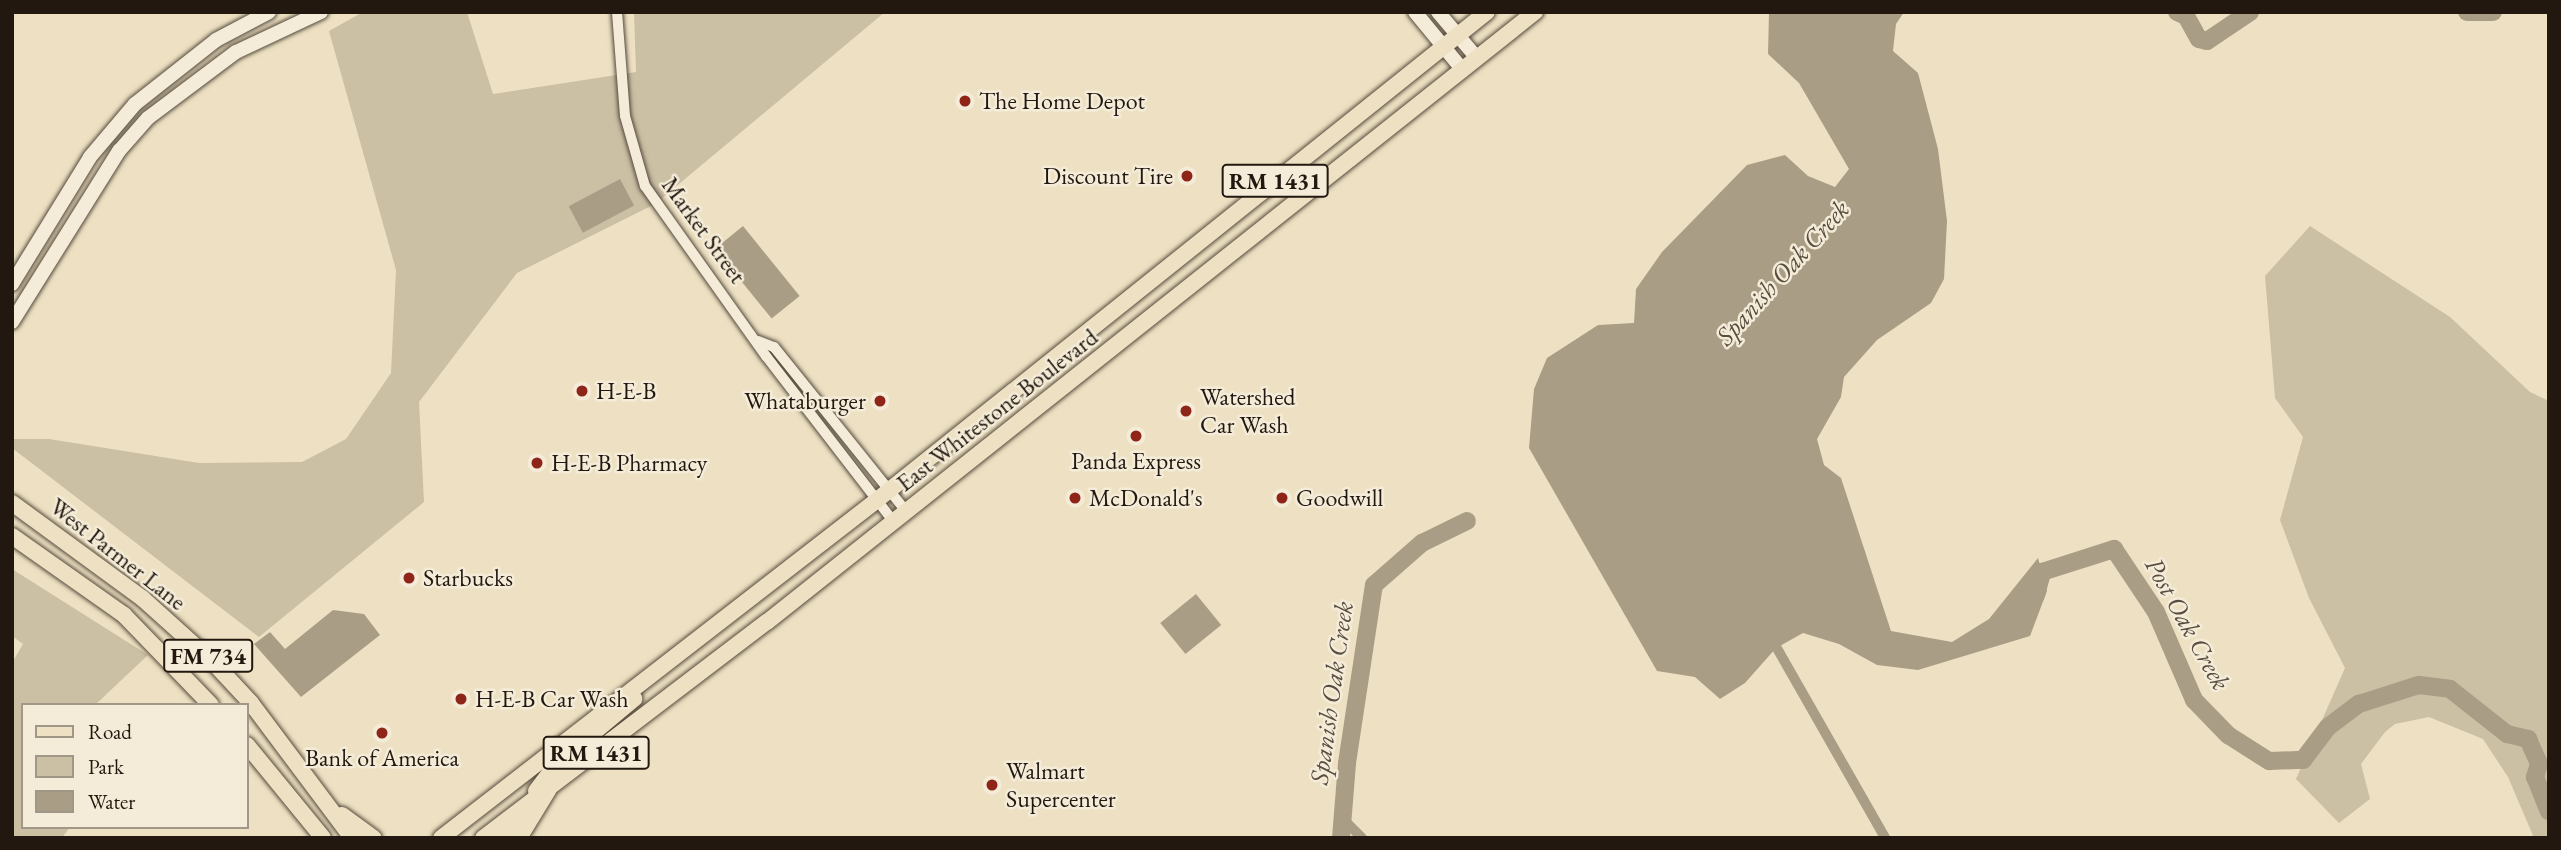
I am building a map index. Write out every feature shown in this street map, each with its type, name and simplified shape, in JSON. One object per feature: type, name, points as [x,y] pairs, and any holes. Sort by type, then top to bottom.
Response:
[{"type":"main road","name":"East Whitestone Boulevard","points":[[440,837],[883,494],[1487,12]]},
{"type":"main road","name":"East Whitestone Boulevard","points":[[483,838],[530,799],[900,516],[1535,12]]},
{"type":"main road","name":"West Parmer Lane","points":[[12,503],[113,575],[212,661],[251,703],[352,838]]},
{"type":"main road","name":"West Parmer Lane","points":[[12,536],[124,615],[209,703]]},
{"type":"main road","points":[[505,838],[556,764],[726,626],[737,608]]},
{"type":"main road","points":[[248,746],[322,837]]},
{"type":"main road","points":[[519,838],[552,784]]},
{"type":"main road","points":[[327,805],[374,838]]},
{"type":"street","points":[[12,284],[90,157],[157,83],[216,40],[269,12]]},
{"type":"street","points":[[12,322],[118,151],[171,97],[236,52],[321,12]]},
{"type":"street","name":"Market Street","points":[[617,12],[625,116],[645,186],[758,341],[900,516]]},
{"type":"street","points":[[1415,12],[1462,69]]},
{"type":"street","points":[[1438,12],[1477,58]]},
{"type":"street","points":[[157,83],[171,97]]},
{"type":"street","name":"Market Street","points":[[758,341],[774,347],[900,516]]},
{"type":"green space","points":[[363,12],[467,12],[493,94],[636,72],[634,12],[885,12],[655,204],[517,273],[419,402],[424,502],[259,637],[12,448],[12,439],[49,439],[199,463],[302,462],[346,439],[391,373],[396,270],[329,31]]},
{"type":"green space","points":[[2310,226],[2450,317],[2530,392],[2549,401],[2549,838],[2534,838],[2508,777],[2483,739],[2429,717],[2395,724],[2385,732],[2361,764],[2370,799],[2339,823],[2296,779],[2345,668],[2309,598],[2280,520],[2303,437],[2275,398],[2265,276]]},
{"type":"green space","points":[[12,569],[148,655],[97,703],[21,703],[21,829],[69,829],[62,838],[12,838],[12,663],[23,644],[12,636]]},
{"type":"water","points":[[1769,12],[1904,12],[1896,24],[1893,51],[1918,73],[1938,149],[1947,221],[1944,279],[1931,303],[1877,340],[1844,377],[1841,397],[1817,439],[1824,465],[1841,478],[1891,631],[1952,642],[1989,619],[2038,558],[2047,591],[2030,636],[1918,670],[1877,665],[1839,644],[1803,633],[1776,648],[1745,683],[1720,699],[1695,677],[1657,671],[1529,448],[1534,389],[1547,358],[1598,325],[1634,323],[1636,289],[1662,252],[1747,165],[1785,155],[1808,176],[1835,187],[1849,169],[1799,83],[1768,54]]},
{"type":"water","points":[[620,179],[634,205],[583,233],[569,206]]},
{"type":"water","points":[[743,226],[800,296],[772,319],[715,249]]},
{"type":"water","points":[[1196,594],[1221,625],[1185,654],[1160,623]]},
{"type":"water","points":[[333,610],[364,614],[380,635],[301,697],[254,644],[270,632],[285,649]]},
{"type":"waterway","points":[[2177,12],[2186,16],[2199,39],[2207,41],[2250,12]]},
{"type":"waterway","points":[[2467,12],[2493,12]]},
{"type":"waterway","name":"Spanish Oak Creek","points":[[1341,838],[1347,763],[1374,585],[1422,543],[1467,521]]},
{"type":"waterway","name":"Post Oak Creek","points":[[2036,595],[2042,572],[2114,549],[2156,612],[2194,700],[2228,735],[2269,761],[2303,760],[2328,727],[2359,704],[2419,685],[2450,689],[2507,734],[2528,739],[2539,764],[2535,777],[2549,811]]},
{"type":"waterway","points":[[1770,636],[1885,838]]},
{"type":"waterway","points":[[1342,818],[1362,838]]},
{"type":"place","name":"The Home Depot","points":[[965,101]]},
{"type":"place","name":"Discount Tire","points":[[1187,176]]},
{"type":"place","name":"H-E-B","points":[[582,391]]},
{"type":"place","name":"Whataburger","points":[[880,401]]},
{"type":"place","name":"Watershed Car Wash","points":[[1186,411]]},
{"type":"place","name":"Panda Express","points":[[1136,436]]},
{"type":"place","name":"H-E-B Pharmacy","points":[[537,463]]},
{"type":"place","name":"McDonald's","points":[[1075,498]]},
{"type":"place","name":"Goodwill","points":[[1282,498]]},
{"type":"place","name":"Starbucks","points":[[409,578]]},
{"type":"place","name":"H-E-B Car Wash","points":[[461,699]]},
{"type":"place","name":"Bank of America","points":[[382,733]]},
{"type":"place","name":"Walmart Supercenter","points":[[992,785]]}]
